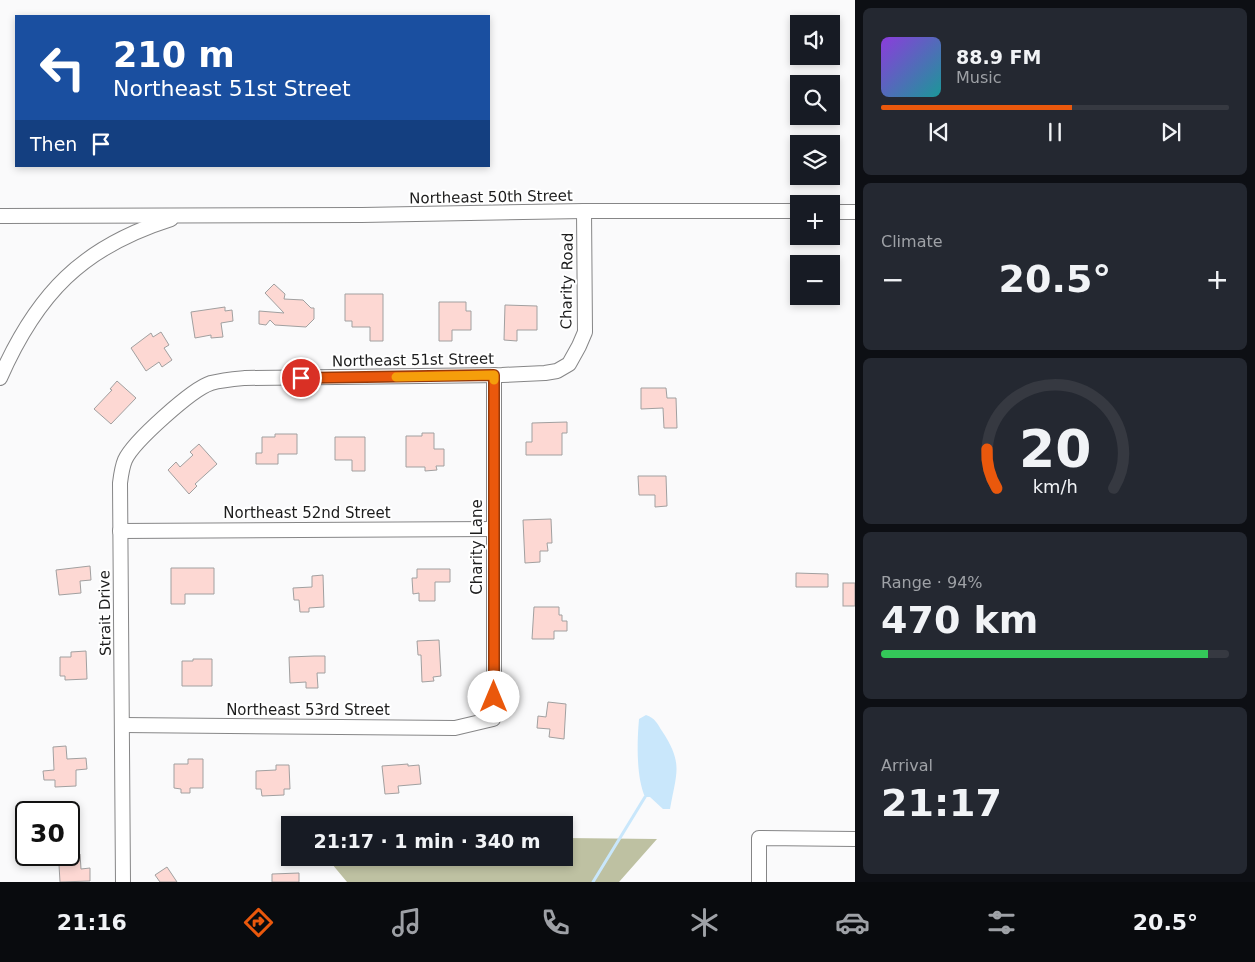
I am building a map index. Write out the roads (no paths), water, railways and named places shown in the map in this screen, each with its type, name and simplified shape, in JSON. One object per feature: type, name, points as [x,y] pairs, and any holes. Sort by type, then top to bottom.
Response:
[{"type":"street","name":"Northeast 50th Street","points":[[0,216],[362,215],[584,211],[790,212]]},
{"type":"street","name":"Charity Road","points":[[558,371],[569,364],[585,332],[584,211]]},
{"type":"street","points":[[840,212],[855,212]]},
{"type":"street","name":"Northeast 50th Street","points":[[0,378],[17,342],[34,313],[72,271],[98,251],[124,237],[150,225],[183,214]]},
{"type":"street","name":"Northeast 51st Street","points":[[210,384],[246,378],[494,375],[558,371]]},
{"type":"street","name":"Charity Lane","points":[[492,718],[494,697],[494,375]]},
{"type":"street","name":"Strait Drive","points":[[123,882],[120,483],[124,461],[144,436],[190,396],[210,384]]},
{"type":"street","name":"Northeast 52nd Street","points":[[120,531],[493,529]]},
{"type":"street","name":"Northeast 53rd Street","points":[[123,725],[455,728],[492,718]]},
{"type":"street","points":[[759,882],[759,838],[855,839]]},
{"type":"water","points":[[646,715],[654,719],[659,726],[669,742],[676,761],[676,777],[670,809],[663,809],[650,797],[645,797],[642,789],[638,759],[638,728],[639,719]]},
{"type":"waterway","points":[[593,882],[645,797]]}]
